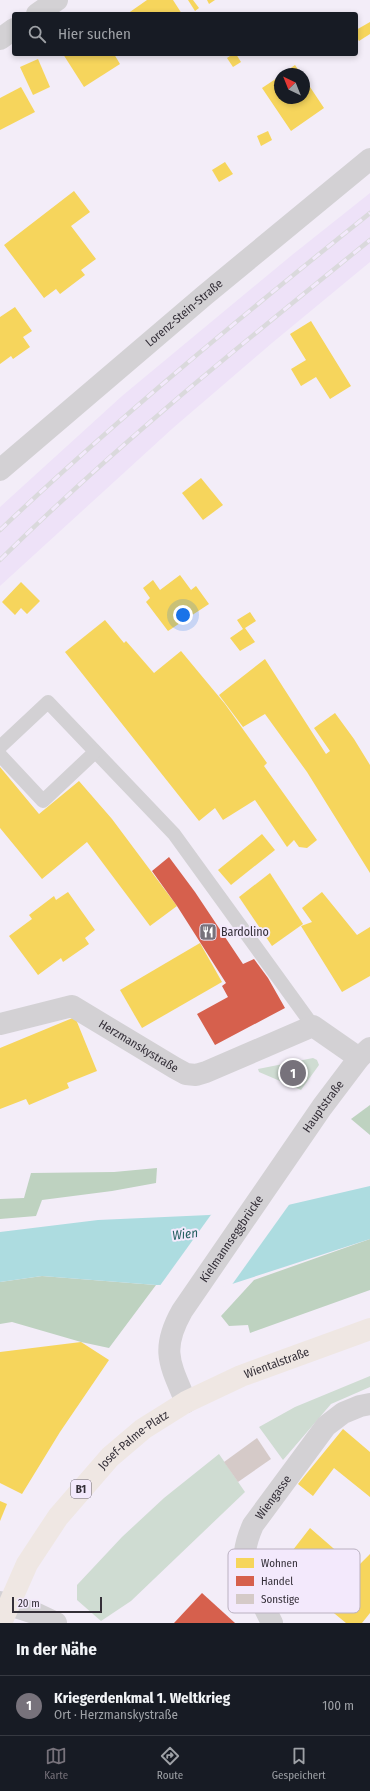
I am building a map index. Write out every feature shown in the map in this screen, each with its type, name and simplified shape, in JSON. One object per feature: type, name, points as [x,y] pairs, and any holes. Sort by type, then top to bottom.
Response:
[{"type":"main road","name":"Wientalstraße","points":[[186,1402],[260,1368],[370,1329]]},
{"type":"main road","name":"Josef-Palme-Platz","points":[[4,1610],[40,1542],[58,1517],[93,1475],[120,1447],[143,1429],[186,1402]]},
{"type":"street","points":[[39,12],[57,0]]},
{"type":"street","points":[[0,39],[12,30]]},
{"type":"street","name":"Lorenz-Stein-Straße","points":[[0,470],[205,295],[370,159]]},
{"type":"street","name":"Herzmanskystraße","points":[[0,1024],[72,1006],[175,1068],[186,1074],[196,1075],[227,1064],[312,1026]]},
{"type":"street","points":[[312,1026],[364,1053]]},
{"type":"street","name":"Hauptstraße","points":[[280,1168],[322,1107],[364,1053]]},
{"type":"street","name":"Kielmannseggbrücke","points":[[186,1402],[174,1373],[168,1344],[175,1323],[280,1168]]},
{"type":"street","name":"Wiengasse","points":[[246,1549],[253,1525],[326,1426],[343,1413],[360,1406],[370,1404]]},
{"type":"street","points":[[4,1610],[48,1618],[56,1623]]},
{"type":"street","name":"Wiengasse","points":[[268,1613],[272,1623]]},
{"type":"lane","points":[[0,747],[48,702],[174,834],[312,1026]]},
{"type":"lane","points":[[0,755],[43,801],[95,752]]},
{"type":"shaded area","points":[[370,193],[370,262],[272,343],[173,428],[0,586],[0,507],[122,396],[292,255]]},
{"type":"shaded area","points":[[313,1058],[317,1060],[319,1065],[301,1090],[259,1072],[258,1069]]},
{"type":"shaded area","points":[[370,1376],[370,1387],[331,1404],[283,1460],[259,1427],[295,1407]]},
{"type":"shaded area","points":[[219,1454],[245,1492],[131,1601],[101,1621],[77,1600],[77,1585],[122,1537],[164,1498]]},
{"type":"green space","points":[[370,1105],[370,1135],[351,1119]]},
{"type":"green space","points":[[157,1168],[156,1183],[112,1191],[42,1200],[36,1216],[0,1219],[0,1199],[24,1198],[31,1173],[114,1172]]},
{"type":"green space","points":[[370,1239],[370,1290],[250,1333],[248,1325],[229,1326],[221,1316],[254,1280]]},
{"type":"green space","points":[[42,1276],[156,1285],[109,1348],[81,1342],[12,1322],[0,1324],[0,1282]]},
{"type":"water","name":"Wien","points":[[370,1186],[370,1239],[232,1284],[156,1285],[42,1276],[0,1282],[0,1232],[98,1220],[209,1215],[288,1205]]},
{"type":"pier","points":[[291,1202],[231,1286],[159,1287],[213,1212]]},
{"type":"building: Wohnen","points":[[147,0],[173,0],[181,12],[130,12]]},
{"type":"building: Wohnen","points":[[188,0],[193,0],[199,8],[195,11]]},
{"type":"building: Wohnen","points":[[207,0],[215,0],[209,4]]},
{"type":"building: Wohnen","points":[[370,22],[370,34],[359,41],[358,29]]},
{"type":"building: Wohnen","points":[[64,56],[115,56],[120,64],[84,87]]},
{"type":"building: Wohnen","points":[[230,56],[237,56],[241,62],[233,67],[227,58]]},
{"type":"building: Wohnen","points":[[38,59],[50,87],[33,95],[20,67]]},
{"type":"building: Wohnen","points":[[274,80],[274,104],[310,104],[310,87],[324,108],[291,131],[262,88]]},
{"type":"building: Wohnen","points":[[21,87],[35,112],[0,130],[0,98]]},
{"type":"building: Wohnen","points":[[268,131],[272,140],[261,146],[257,136]]},
{"type":"building: Wohnen","points":[[225,162],[233,174],[219,182],[212,170]]},
{"type":"building: Wohnen","points":[[74,191],[90,212],[71,226],[96,259],[81,270],[85,275],[60,294],[56,289],[44,298],[4,245]]},
{"type":"building: Wohnen","points":[[15,307],[32,331],[23,337],[30,347],[13,359],[11,356],[0,364],[0,317]]},
{"type":"building: Wohnen","points":[[311,321],[351,386],[330,399],[316,377],[301,386],[291,369],[306,360],[290,334]]},
{"type":"building: Wohnen","points":[[201,478],[223,505],[203,520],[182,493]]},
{"type":"building: Wohnen","points":[[180,575],[191,590],[196,586],[209,604],[168,631],[146,602],[150,598],[143,588],[153,580],[160,590]]},
{"type":"building: Wohnen","points":[[21,582],[40,601],[27,614],[21,608],[15,615],[2,602]]},
{"type":"building: Wohnen","points":[[250,612],[256,621],[245,628],[255,642],[240,651],[230,638],[243,629],[237,620]]},
{"type":"building: Wohnen","points":[[105,620],[124,643],[126,641],[154,673],[181,651],[225,704],[267,763],[264,766],[317,840],[307,848],[299,847],[294,840],[287,847],[255,800],[223,820],[215,808],[199,821],[65,652]]},
{"type":"building: Wohnen","points":[[265,659],[326,754],[330,751],[314,728],[335,713],[354,739],[370,765],[370,873],[307,772],[265,714],[243,727],[219,695]]},
{"type":"building: Wohnen","points":[[0,767],[39,814],[79,781],[112,819],[177,906],[150,926],[87,842],[42,879],[0,828]]},
{"type":"building: Wohnen","points":[[262,834],[275,850],[231,885],[218,870]]},
{"type":"building: Wohnen","points":[[270,873],[303,924],[272,946],[239,897]]},
{"type":"building: Wohnen","points":[[68,892],[95,930],[85,938],[89,944],[63,962],[61,958],[38,975],[9,936],[32,919],[29,915],[54,896],[56,900]]},
{"type":"building: Wohnen","points":[[322,892],[357,935],[370,927],[370,976],[342,992],[301,926],[312,922],[302,908]]},
{"type":"building: Wohnen","points":[[200,943],[222,982],[142,1028],[120,990]]},
{"type":"building: Wohnen","points":[[75,1017],[97,1071],[67,1083],[69,1088],[29,1105],[26,1099],[0,1109],[0,1048]]},
{"type":"building: Wohnen","points":[[81,1342],[109,1360],[60,1432],[22,1494],[0,1483],[0,1352]]},
{"type":"building: Wohnen","points":[[343,1429],[370,1452],[370,1497],[334,1468],[313,1496],[298,1484]]},
{"type":"building: Wohnen","points":[[0,1501],[7,1504],[0,1521]]},
{"type":"building: Wohnen","points":[[310,1528],[334,1549],[294,1549]]},
{"type":"building: Wohnen","points":[[370,1554],[370,1613],[362,1623],[346,1623],[334,1613],[360,1613],[360,1564]]},
{"type":"building: Handel","name":"Bardolino","points":[[169,857],[195,892],[243,964],[254,959],[268,978],[285,1008],[215,1045],[197,1014],[228,997],[222,986],[226,983],[177,906],[152,871]]},
{"type":"building: Handel","points":[[202,1593],[235,1623],[174,1623]]},
{"type":"building: Sonstige","points":[[257,1438],[271,1459],[238,1482],[224,1462]]},
{"type":"railway","points":[[0,530],[135,407],[370,213]]},
{"type":"railway","points":[[0,560],[44,517],[135,435],[228,356],[370,240]]},
{"type":"place","name":"Bardolino","points":[[208,932]]},
{"type":"place","name":"Kriegerdenkmal 1. Weltkrieg","points":[[293,1073]]}]
